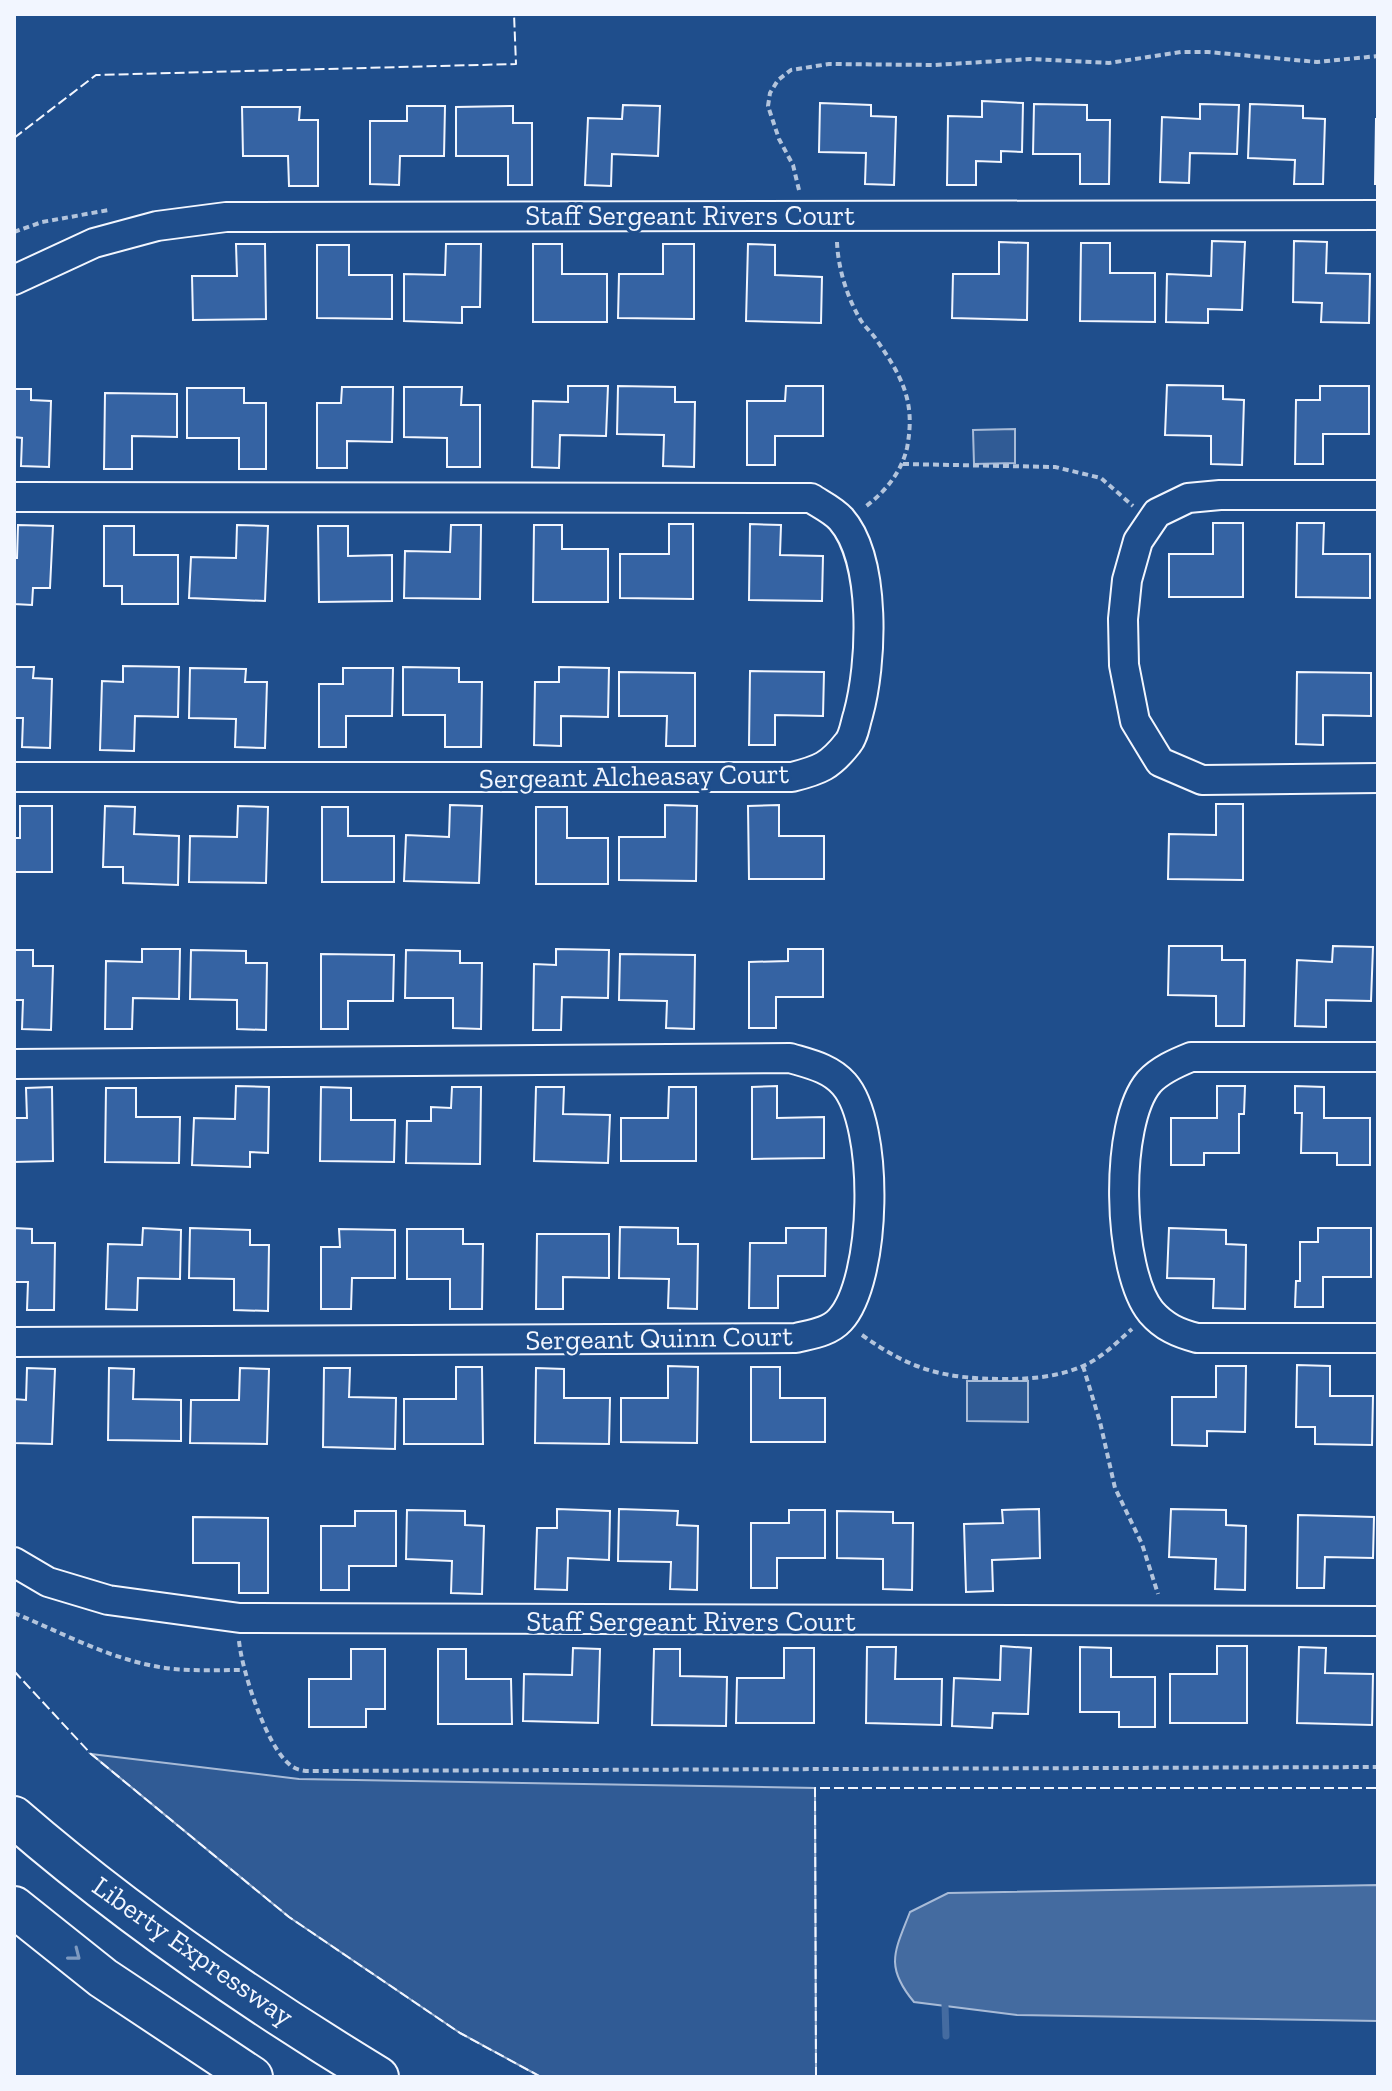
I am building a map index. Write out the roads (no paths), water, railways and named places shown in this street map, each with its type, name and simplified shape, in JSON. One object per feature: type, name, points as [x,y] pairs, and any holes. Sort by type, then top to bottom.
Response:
[{"type":"highway","points":[[14,1787],[149,1926]]},
{"type":"highway","name":"Liberty Expressway","points":[[14,1817],[149,1926],[378,2077]]},
{"type":"highway","points":[[14,1907],[103,1978],[252,2077]]},
{"type":"street","name":"Staff Sergeant Rivers Court","points":[[14,280],[94,243],[157,226],[226,217],[1378,215]]},
{"type":"street","points":[[1378,495],[1220,495],[1188,498],[1157,513],[1138,541],[1127,580],[1123,619],[1124,665],[1135,721],[1160,762],[1202,780],[1378,778]]},
{"type":"street","name":"Sergeant Alcheasay Court","points":[[14,497],[811,498],[840,518],[855,544],[867,590],[869,637],[864,694],[850,741],[822,770],[792,777],[14,777]]},
{"type":"street","points":[[1378,1057],[1191,1057],[1170,1065],[1148,1083],[1136,1108],[1124,1170],[1123,1208],[1131,1270],[1142,1298],[1152,1313],[1173,1332],[1197,1338],[1378,1338]]},
{"type":"street","name":"Sergeant Quinn Court","points":[[14,1064],[790,1058],[822,1067],[846,1085],[861,1117],[870,1183],[869,1235],[849,1306],[840,1320],[825,1331],[796,1338],[14,1342]]},
{"type":"street","name":"Staff Sergeant Rivers Court","points":[[14,1562],[48,1582],[108,1600],[240,1618],[1378,1621]]},
{"type":"waterway","points":[[945,2005],[946,2036]]}]
